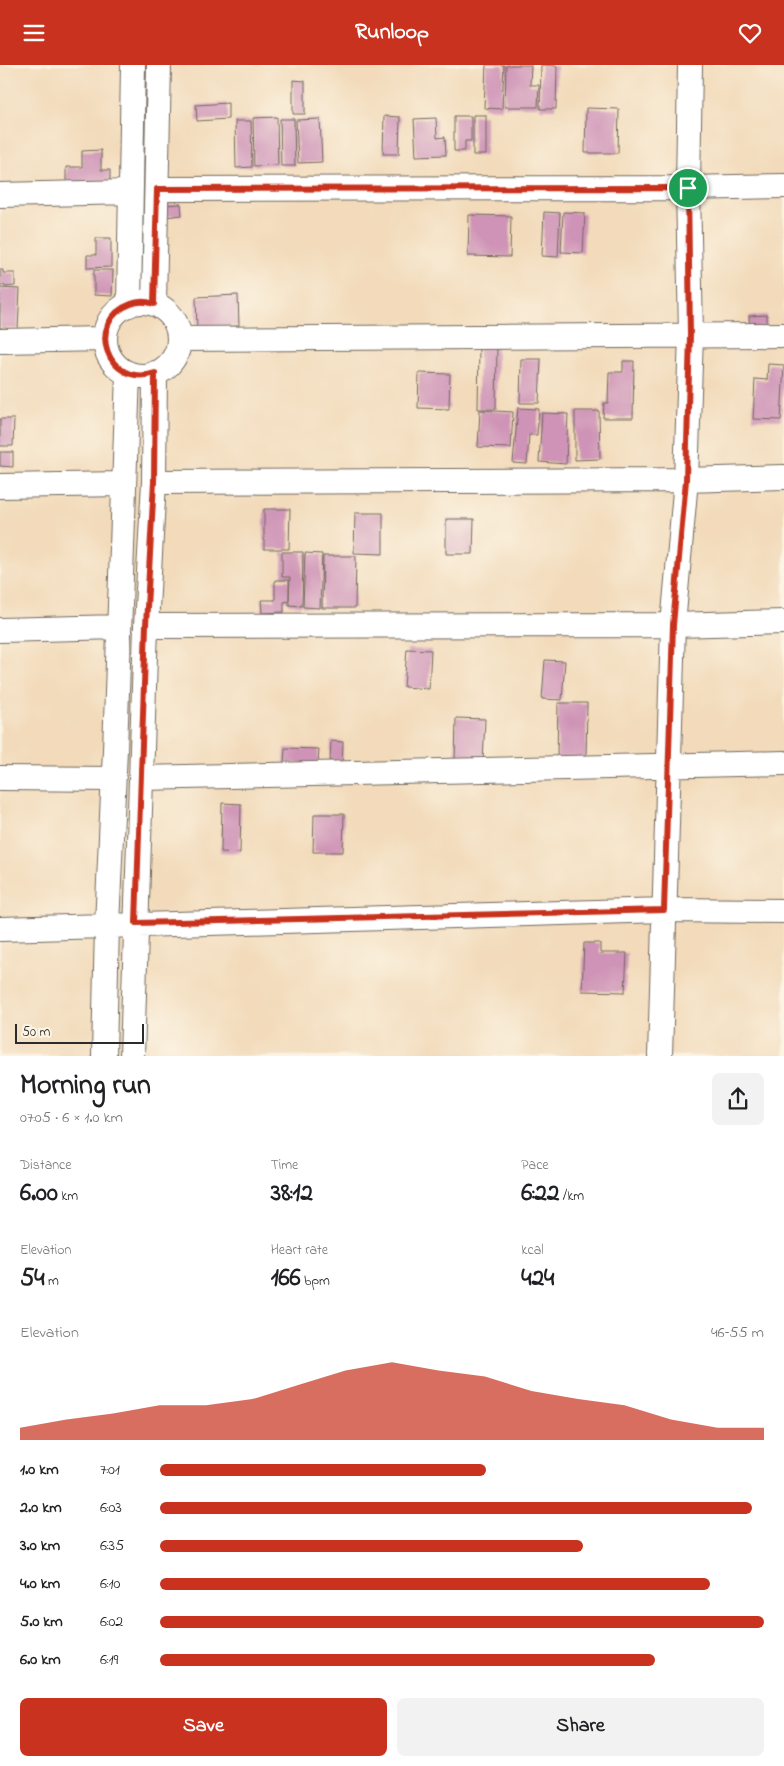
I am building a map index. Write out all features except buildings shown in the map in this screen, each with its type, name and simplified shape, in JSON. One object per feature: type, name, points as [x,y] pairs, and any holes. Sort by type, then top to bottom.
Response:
[{"type":"street","points":[[129,305],[133,65]]},
{"type":"street","points":[[154,304],[159,65]]},
{"type":"street","points":[[660,1056],[673,625],[686,480],[690,335],[688,188],[690,65]]},
{"type":"street","points":[[157,189],[688,188],[784,186]]},
{"type":"street","points":[[0,195],[130,193]]},
{"type":"street","points":[[136,302],[154,304],[170,315],[177,326],[179,339],[177,351],[170,363],[161,371],[136,376],[114,363],[107,352],[105,339],[107,326],[114,315],[124,307],[136,302]]},
{"type":"street","points":[[179,339],[784,335]]},
{"type":"street","points":[[0,341],[105,339]]},
{"type":"street","points":[[104,1056],[106,925],[128,373]]},
{"type":"street","points":[[132,1056],[146,625],[154,482],[155,373]]},
{"type":"street","points":[[154,482],[686,480],[784,477]]},
{"type":"street","points":[[0,486],[124,484]]},
{"type":"street","points":[[146,625],[673,625],[784,622]]},
{"type":"street","points":[[0,630],[119,627]]},
{"type":"street","points":[[141,778],[784,763]]},
{"type":"street","points":[[0,778],[113,779]]},
{"type":"street","points":[[0,929],[136,923],[664,910],[784,911]]},
{"type":"route","points":[[688,188],[690,335],[686,480],[673,625],[664,910],[136,923],[146,625],[154,482],[155,373],[136,376],[124,371],[114,363],[107,352],[105,339],[107,326],[114,315],[124,307],[136,302],[154,304],[157,189],[688,188]]}]
